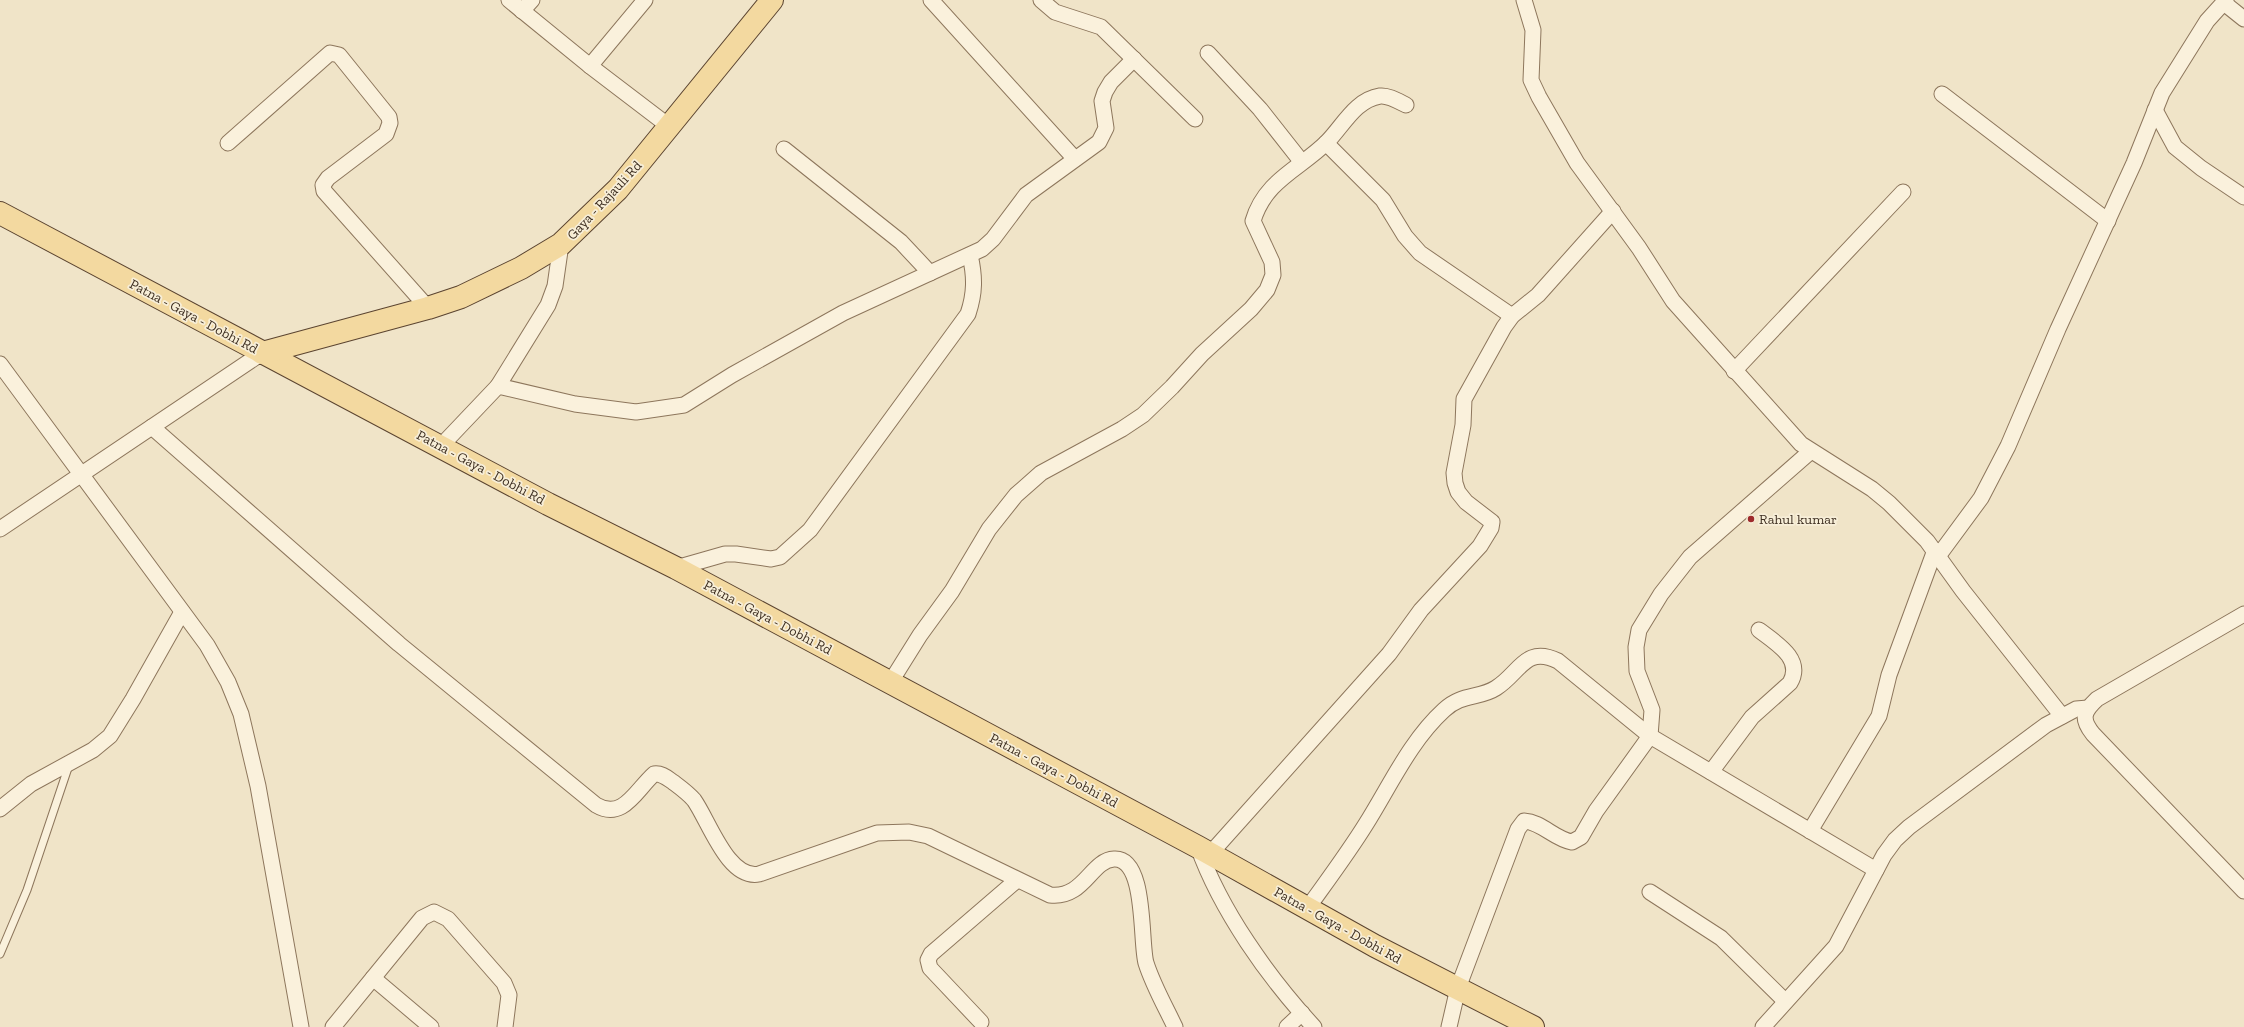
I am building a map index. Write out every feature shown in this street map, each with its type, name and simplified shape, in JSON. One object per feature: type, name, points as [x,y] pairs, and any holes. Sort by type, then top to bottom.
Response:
[{"type":"main road","name":"Gaya - Rajauli Rd","points":[[262,352],[428,308],[461,297],[493,283],[561,244],[618,189],[772,0]]},
{"type":"main road","name":"Patna - Gaya - Dobhi Rd","points":[[0,213],[548,504],[676,568],[1204,850],[1307,909],[1533,1027]]},
{"type":"street","points":[[509,0],[590,66],[670,127]]},
{"type":"street","points":[[522,12],[532,0]]},
{"type":"street","points":[[590,66],[645,0]]},
{"type":"street","points":[[931,0],[1075,159]]},
{"type":"street","points":[[1041,0],[1055,12],[1101,27],[1195,119]]},
{"type":"street","points":[[1524,0],[1533,30],[1532,80],[1539,97],[1576,163],[1613,210],[1673,301],[1790,433],[1811,451],[1866,485],[1889,503],[1937,553],[1963,591],[2062,716]]},
{"type":"street","points":[[1810,831],[1879,716],[1889,675],[1937,553],[1981,498],[2002,458],[2108,221],[2162,93],[2184,56],[2208,21],[2225,1],[2244,19]]},
{"type":"street","points":[[228,143],[330,53],[339,55],[389,117],[390,124],[386,134],[328,178],[323,186],[324,191],[428,308]]},
{"type":"street","points":[[1208,53],[1260,109],[1301,161]]},
{"type":"street","points":[[498,386],[575,404],[636,412],[684,405],[732,374],[843,313],[982,250],[993,239],[1026,195],[1099,142],[1104,135],[1106,122],[1102,101],[1105,92],[1111,82],[1134,59]]},
{"type":"street","points":[[1942,94],[2108,221]]},
{"type":"street","points":[[890,683],[920,635],[952,591],[989,529],[1016,495],[1041,473],[1122,429],[1143,415],[1167,392],[1202,354],[1251,309],[1267,290],[1272,275],[1272,262],[1253,221],[1257,208],[1269,192],[1301,161],[1326,143],[1357,108],[1368,100],[1381,96],[1392,98],[1406,105]]},
{"type":"street","points":[[2155,110],[2175,147],[2201,168],[2244,197]]},
{"type":"street","points":[[1326,143],[1383,200],[1405,236],[1420,253],[1512,316]]},
{"type":"street","points":[[784,149],[901,242],[930,273]]},
{"type":"street","points":[[1734,371],[1903,192]]},
{"type":"street","points":[[1314,1027],[1276,983],[1239,926],[1210,879],[1204,850],[1389,654],[1421,610],[1480,546],[1488,535],[1492,522],[1466,502],[1458,492],[1454,473],[1463,425],[1464,399],[1496,340],[1512,316],[1538,295],[1613,210]]},
{"type":"street","points":[[441,446],[498,386],[548,304],[555,286],[561,244]]},
{"type":"street","points":[[676,568],[725,554],[736,554],[770,559],[780,558],[810,530],[968,314],[974,289],[975,277],[970,255]]},
{"type":"street","points":[[0,529],[262,352]]},
{"type":"street","points":[[0,364],[207,645],[228,682],[241,714],[258,786],[301,1027]]},
{"type":"street","points":[[152,427],[398,644],[603,809],[615,810],[621,807],[651,777],[658,774],[689,794],[698,806],[728,858],[738,869],[752,875],[877,833],[909,832],[928,836],[942,841],[1040,891],[1058,896],[1075,890],[1108,860],[1118,859],[1124,862],[1129,868],[1139,891],[1145,962],[1175,1027]]},
{"type":"street","points":[[1449,1027],[1458,988],[1518,829],[1524,821],[1532,821],[1563,841],[1572,842],[1581,837],[1596,811],[1650,736],[1652,710],[1637,671],[1636,646],[1639,630],[1647,615],[1674,575],[1690,557],[1811,451]]},
{"type":"street","points":[[0,809],[31,784],[93,750],[110,736],[133,699],[182,612]]},
{"type":"street","points":[[2244,614],[2097,699],[2088,708],[2085,724],[2244,891]]},
{"type":"street","points":[[1711,772],[1752,717],[1790,683],[1794,677],[1795,670],[1790,655],[1759,630]]},
{"type":"street","points":[[1307,909],[1365,826],[1412,748],[1444,710],[1457,700],[1485,694],[1497,688],[1530,658],[1537,655],[1547,656],[1558,662],[1650,736],[1876,870]]},
{"type":"street","points":[[1763,1027],[1836,946],[1876,870],[1895,840],[1909,827],[2062,716],[2076,710],[2088,708]]},
{"type":"street","points":[[981,1022],[930,968],[928,960],[931,954],[1017,880]]},
{"type":"street","points":[[1650,892],[1721,938],[1785,1001]]},
{"type":"street","points":[[333,1027],[422,918],[430,912],[439,913],[448,919],[504,983],[509,995],[505,1027]]},
{"type":"street","points":[[373,978],[431,1027]]},
{"type":"street","points":[[1287,1027],[1302,1013]]},
{"type":"lane","points":[[0,954],[27,890],[70,763]]},
{"type":"place","name":"Rahul kumar","points":[[1751,519]]}]
